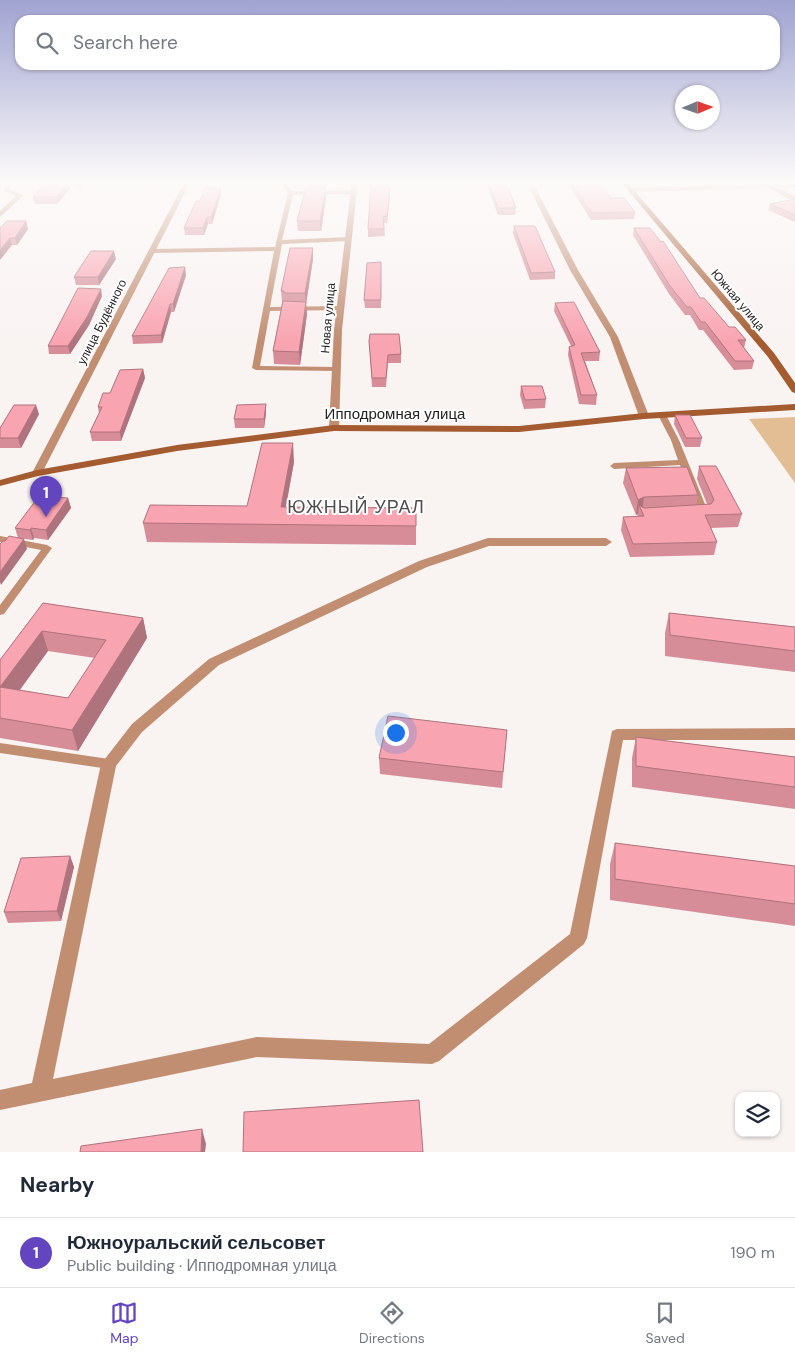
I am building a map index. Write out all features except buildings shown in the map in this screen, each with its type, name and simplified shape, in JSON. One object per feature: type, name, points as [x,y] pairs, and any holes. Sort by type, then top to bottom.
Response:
[{"type":"street","name":"улица Будённого","points":[[37,473],[160,235]]},
{"type":"street","name":"Новая улица","points":[[334,428],[336,369],[349,235]]},
{"type":"street","points":[[556,235],[574,270],[614,337],[644,416]]},
{"type":"street","name":"Южная улица","points":[[668,235],[771,356],[795,390]]},
{"type":"street","name":"Ипподромная улица","points":[[0,483],[37,473],[177,448],[334,428],[518,429],[644,416],[795,407]]},
{"type":"street","points":[[40,1092],[109,764],[137,728],[214,662],[423,564],[488,542],[606,542]]},
{"type":"street","points":[[0,1100],[257,1046],[432,1054],[578,938],[617,735],[795,734]]},
{"type":"lane","points":[[281,235],[256,368],[336,369]]},
{"type":"lane","points":[[152,251],[278,246],[348,239]]},
{"type":"lane","points":[[268,309],[341,308]]},
{"type":"lane","points":[[662,415],[704,514],[695,514]]},
{"type":"lane","points":[[614,466],[683,462]]},
{"type":"lane","points":[[0,540],[47,548],[0,612]]},
{"type":"lane","points":[[0,748],[109,764]]},
{"type":"shaded area","points":[[795,417],[795,483],[749,419]]},
{"type":"place","name":"Южноуральский сельсовет","points":[[46,517]]},
{"type":"district","name":"ЮЖНЫЙ УРАЛ","points":[[356,507]]}]
